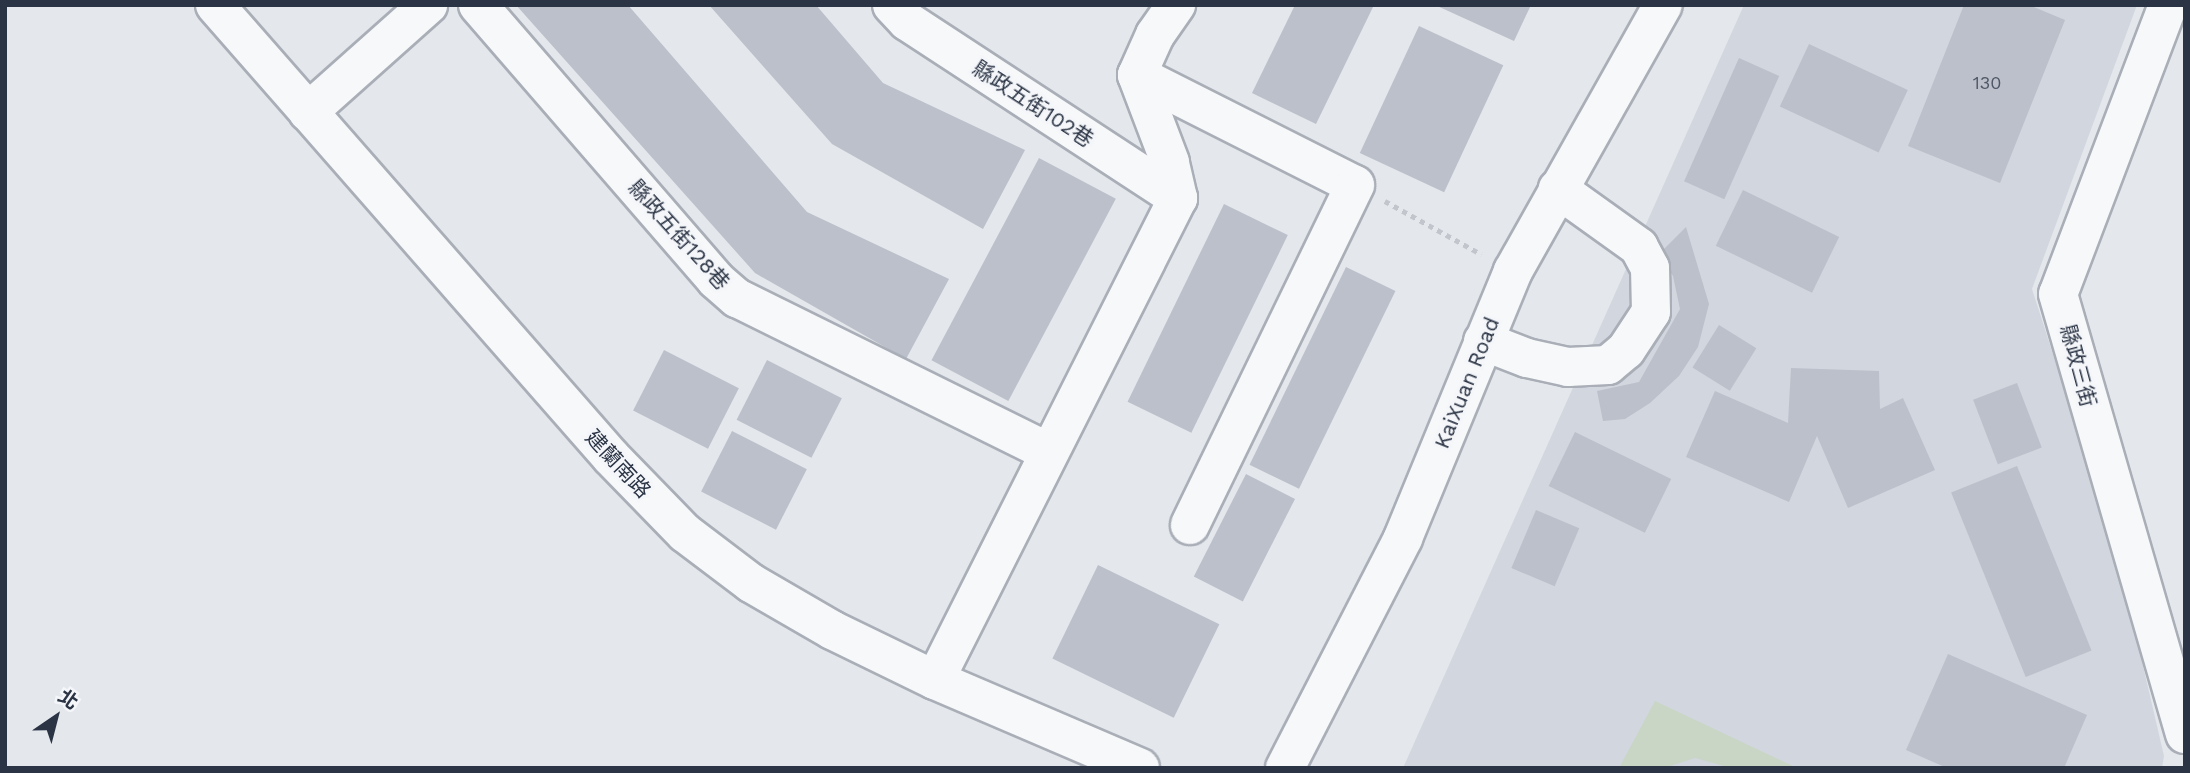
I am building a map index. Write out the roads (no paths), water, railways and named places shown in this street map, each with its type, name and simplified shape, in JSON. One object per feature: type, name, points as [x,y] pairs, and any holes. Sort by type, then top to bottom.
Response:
[{"type":"street","name":"建蘭南路","points":[[215,5],[611,457],[685,533],[774,597],[935,680],[1140,768]]},
{"type":"street","points":[[308,112],[428,5]]},
{"type":"street","name":"縣政五街128巷","points":[[478,5],[716,280],[737,298],[1047,450]]},
{"type":"street","name":"縣政五街102巷","points":[[892,5],[907,21],[1178,198]]},
{"type":"street","points":[[935,680],[1047,450],[1178,198],[1170,162],[1138,75],[1156,35],[1176,5]]},
{"type":"street","name":"KaiXuan Road","points":[[1285,768],[1403,538],[1513,271],[1663,5]]},
{"type":"street","name":"縣政三街","points":[[2168,5],[2058,294],[2185,734]]},
{"type":"street","points":[[1138,75],[1355,185],[1190,525]]},
{"type":"street","points":[[1483,341],[1527,358],[1568,367],[1608,365],[1626,350],[1651,312],[1650,268],[1639,247],[1558,189]]}]
